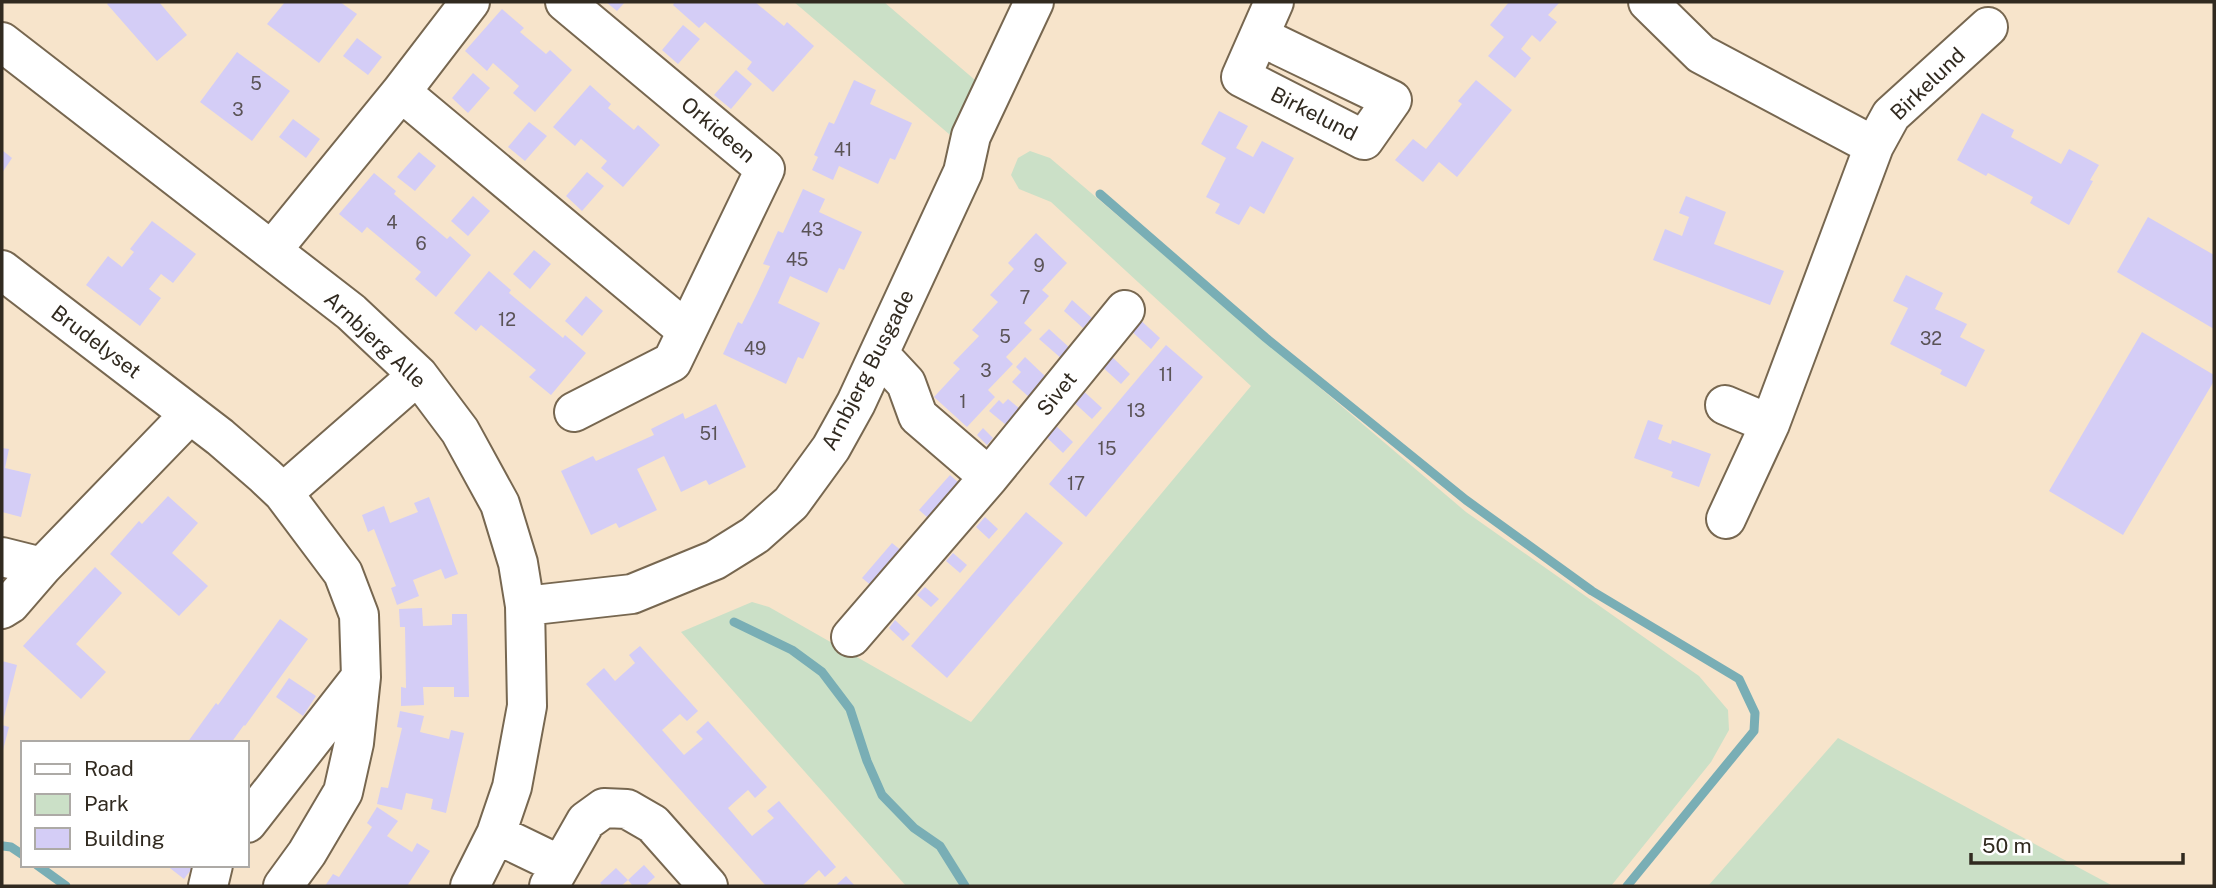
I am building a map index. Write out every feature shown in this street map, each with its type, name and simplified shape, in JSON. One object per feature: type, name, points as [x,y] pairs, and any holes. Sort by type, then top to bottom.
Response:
[{"type":"street","points":[[272,250],[401,92],[470,2]]},
{"type":"street","name":"Orkideen","points":[[565,2],[765,169],[673,362],[574,412]]},
{"type":"street","name":"Arnbjerg Busgade","points":[[526,606],[632,594],[715,561],[755,535],[791,503],[831,448],[856,403],[963,173],[971,136],[1034,2]]},
{"type":"street","points":[[1648,2],[1701,54],[1874,146]]},
{"type":"street","name":"Birkelund","points":[[1727,519],[1770,424],[1874,146],[1891,115],[1988,27]]},
{"type":"street","name":"Arnbjerg Alle","points":[[2,42],[351,312],[418,375],[460,431],[500,504],[526,606],[527,706],[512,787],[496,834],[470,886]]},
{"type":"street","points":[[401,92],[687,331]]},
{"type":"street","name":"Brudelyset","points":[[2,270],[220,437],[283,493],[344,573],[359,615],[360,677],[354,743],[343,792],[307,853],[283,886]]},
{"type":"street","name":"Sivet","points":[[851,637],[989,477],[1125,310]]},
{"type":"street","points":[[879,354],[906,383],[918,416],[989,477]]},
{"type":"street","points":[[283,493],[418,375]]},
{"type":"street","points":[[1725,405],[1770,424]]},
{"type":"street","points":[[2,609],[10,604],[42,567],[190,414]]},
{"type":"street","points":[[2,557],[42,567]]},
{"type":"street","points":[[248,821],[360,677]]},
{"type":"street","points":[[496,834],[555,876],[586,821],[604,808],[627,809],[653,824],[708,886]]},
{"type":"street","points":[[208,886],[213,867]]},
{"type":"green space","points":[[794,2],[884,2],[982,86],[956,140]]},
{"type":"green space","points":[[1030,151],[1050,158],[1466,512],[1699,676],[1728,710],[1729,730],[1711,762],[1611,886],[906,886],[681,632],[752,602],[769,607],[971,722],[1251,386],[1051,202],[1019,189],[1011,175],[1018,158]]},
{"type":"green space","points":[[1838,738],[2113,886],[1708,886]]},
{"type":"building","points":[[159,2],[187,35],[157,61],[107,4]]},
{"type":"building","points":[[285,2],[340,2],[357,14],[319,63],[267,24]]},
{"type":"building","points":[[606,2],[625,2],[617,11]]},
{"type":"building","points":[[675,2],[755,2],[784,26],[787,22],[814,46],[773,92],[747,69],[752,62],[705,22],[699,28],[673,5]]},
{"type":"building","points":[[1509,2],[1560,2],[1548,15],[1557,22],[1540,42],[1532,35],[1521,49],[1531,58],[1515,78],[1488,56],[1504,37],[1490,25]]},
{"type":"building","points":[[502,9],[524,28],[520,32],[546,54],[550,50],[572,70],[535,112],[513,93],[519,86],[493,63],[487,71],[465,51]]},
{"type":"building","points":[[683,25],[700,39],[678,64],[662,50]]},
{"type":"building","points":[[357,38],[382,57],[368,75],[343,56]]},
{"type":"building","points":[[237,52],[290,91],[252,141],[200,102]]},
{"type":"building","points":[[736,70],[752,84],[731,109],[714,95]]},
{"type":"building","points":[[473,73],[490,88],[468,113],[452,98]]},
{"type":"building","points":[[854,80],[876,90],[870,104],[912,123],[895,160],[890,158],[878,184],[839,166],[833,180],[812,170],[818,157],[814,155],[829,122],[834,124]]},
{"type":"building","points":[[1476,80],[1512,110],[1457,177],[1439,162],[1423,182],[1395,160],[1413,139],[1426,149],[1462,104],[1458,101]]},
{"type":"building","points":[[590,85],[611,104],[608,108],[634,130],[638,125],[660,145],[623,187],[601,168],[607,161],[581,139],[575,146],[553,127]]},
{"type":"building","points":[[1219,111],[1248,126],[1236,148],[1253,157],[1262,141],[1294,158],[1264,214],[1250,206],[1239,225],[1215,213],[1220,204],[1206,197],[1226,158],[1201,144]]},
{"type":"building","points":[[1982,113],[2014,130],[2011,137],[2061,164],[2069,149],[2099,165],[2069,225],[2030,203],[2033,197],[1957,160]]},
{"type":"building","points":[[293,119],[320,139],[306,158],[279,137]]},
{"type":"building","points":[[529,122],[547,136],[525,161],[508,147]]},
{"type":"building","points":[[2,150],[12,158],[2,173]]},
{"type":"building","points":[[419,152],[436,166],[415,191],[397,177]]},
{"type":"building","points":[[587,172],[604,186],[582,211],[566,196]]},
{"type":"building","points":[[374,173],[396,191],[394,194],[447,239],[450,236],[471,255],[436,297],[415,279],[421,272],[367,227],[362,233],[339,214]]},
{"type":"building","points":[[803,189],[825,199],[819,212],[862,232],[844,270],[839,268],[827,293],[790,276],[778,303],[820,323],[803,359],[798,357],[786,384],[723,354],[738,322],[742,324],[757,294],[770,266],[763,264],[778,231],[783,233]]},
{"type":"building","points":[[473,196],[490,211],[468,236],[451,221]]},
{"type":"building","points":[[1686,196],[1726,212],[1714,244],[1784,271],[1770,305],[1653,260],[1665,229],[1682,236],[1689,217],[1679,213]]},
{"type":"building","points":[[2148,217],[2214,255],[2214,329],[2117,272]]},
{"type":"building","points":[[152,221],[196,254],[173,283],[161,274],[149,289],[161,298],[140,326],[86,285],[108,256],[122,267],[134,252],[130,249]]},
{"type":"building","points":[[1036,233],[1067,263],[1042,290],[1049,296],[1024,323],[1032,330],[1006,357],[1013,364],[988,390],[995,397],[967,427],[934,397],[960,369],[953,363],[979,336],[972,330],[998,302],[990,295],[1014,269],[1008,263]]},
{"type":"building","points":[[534,250],[551,264],[530,289],[513,274]]},
{"type":"building","points":[[489,271],[511,290],[509,293],[563,338],[565,335],[586,353],[551,395],[529,377],[536,370],[481,325],[476,331],[454,313]]},
{"type":"building","points":[[1906,275],[1943,293],[1935,309],[1967,324],[1960,337],[1985,350],[1966,387],[1940,374],[1942,370],[1890,344],[1908,308],[1893,301]]},
{"type":"building","points":[[586,296],[603,311],[582,336],[565,321]]},
{"type":"building","points":[[1072,300],[1092,318],[1083,328],[1064,311]]},
{"type":"building","points":[[1137,317],[1160,338],[1151,349],[1128,328]]},
{"type":"building","points":[[1049,329],[1071,349],[1062,359],[1039,339]]},
{"type":"building","points":[[2142,332],[2214,375],[2214,381],[2123,535],[2049,491]]},
{"type":"building","points":[[1166,345],[1203,377],[1086,517],[1049,484]]},
{"type":"building","points":[[1108,353],[1130,374],[1121,384],[1098,363]]},
{"type":"building","points":[[1025,357],[1047,378],[1029,397],[1012,382],[1021,372],[1016,367]]},
{"type":"building","points":[[1079,387],[1102,408],[1092,419],[1069,398]]},
{"type":"building","points":[[1008,399],[1019,408],[1006,425],[989,411],[999,400],[1003,404]]},
{"type":"building","points":[[716,404],[746,467],[709,485],[706,480],[681,492],[664,456],[637,469],[657,510],[619,528],[616,523],[591,535],[561,471],[593,456],[596,461],[654,435],[651,429],[683,413],[685,419]]},
{"type":"building","points":[[1648,420],[1663,425],[1658,439],[1671,444],[1672,440],[1711,454],[1699,487],[1671,477],[1673,472],[1634,458]]},
{"type":"building","points":[[1051,421],[1073,442],[1063,453],[1041,432]]},
{"type":"building","points":[[983,428],[993,438],[987,445],[977,435]]},
{"type":"building","points":[[2,448],[9,449],[5,468],[31,474],[21,517],[2,512]]},
{"type":"building","points":[[950,475],[966,489],[935,524],[919,510]]},
{"type":"building","points":[[168,496],[198,523],[172,553],[208,586],[179,616],[110,554],[139,521],[142,524]]},
{"type":"building","points":[[429,497],[458,574],[445,579],[441,569],[413,580],[419,596],[397,605],[391,588],[396,586],[374,529],[368,532],[362,515],[384,506],[390,523],[418,512],[414,503]]},
{"type":"building","points":[[1026,512],[1063,543],[947,678],[911,646]]},
{"type":"building","points":[[985,517],[998,529],[989,539],[976,527]]},
{"type":"building","points":[[892,543],[908,556],[878,591],[862,578]]},
{"type":"building","points":[[953,553],[967,565],[960,573],[946,561]]},
{"type":"building","points":[[95,567],[122,593],[76,644],[106,672],[81,699],[23,646]]},
{"type":"building","points":[[925,587],[939,599],[931,607],[917,595]]},
{"type":"building","points":[[422,608],[423,626],[452,625],[452,614],[467,614],[469,697],[454,697],[454,687],[423,687],[424,705],[401,706],[401,687],[406,688],[405,627],[400,627],[399,609]]},
{"type":"building","points":[[280,619],[308,639],[232,741],[188,741],[216,703],[218,705]]},
{"type":"building","points":[[895,620],[910,634],[903,641],[889,628]]},
{"type":"building","points":[[640,646],[698,711],[687,721],[680,714],[662,730],[684,755],[703,739],[696,732],[708,721],[767,787],[755,798],[748,790],[728,808],[752,836],[774,818],[767,811],[779,801],[836,867],[825,877],[819,870],[802,886],[766,886],[586,684],[604,668],[615,681],[635,663],[629,655]]},
{"type":"building","points":[[2,661],[17,665],[3,721],[2,720]]},
{"type":"building","points":[[289,678],[316,696],[303,716],[276,697]]},
{"type":"building","points":[[400,711],[424,716],[420,732],[449,739],[451,730],[464,733],[446,813],[431,809],[433,799],[406,793],[402,810],[377,804],[381,787],[388,788],[402,728],[397,727]]},
{"type":"building","points":[[2,725],[9,727],[3,750],[2,750]]},
{"type":"building","points":[[377,807],[398,821],[387,836],[412,852],[417,843],[430,851],[407,886],[325,886],[333,874],[339,877],[372,827],[367,823]]},
{"type":"building","points":[[644,865],[655,877],[645,886],[633,886],[628,880]]},
{"type":"building","points":[[169,867],[193,867],[184,879]]},
{"type":"building","points":[[616,868],[628,880],[621,886],[603,886],[600,883]]},
{"type":"building","points":[[846,876],[855,886],[835,886]]},
{"type":"waterway","points":[[1100,194],[1266,338],[1466,500],[1592,591],[1739,679],[1755,713],[1754,731],[1627,886]]},
{"type":"waterway","points":[[734,622],[792,650],[822,672],[850,709],[867,761],[882,795],[914,828],[940,846],[965,886]]},
{"type":"waterway","points":[[3,846],[11,847],[21,854]]},
{"type":"waterway","points":[[40,867],[66,886]]}]
